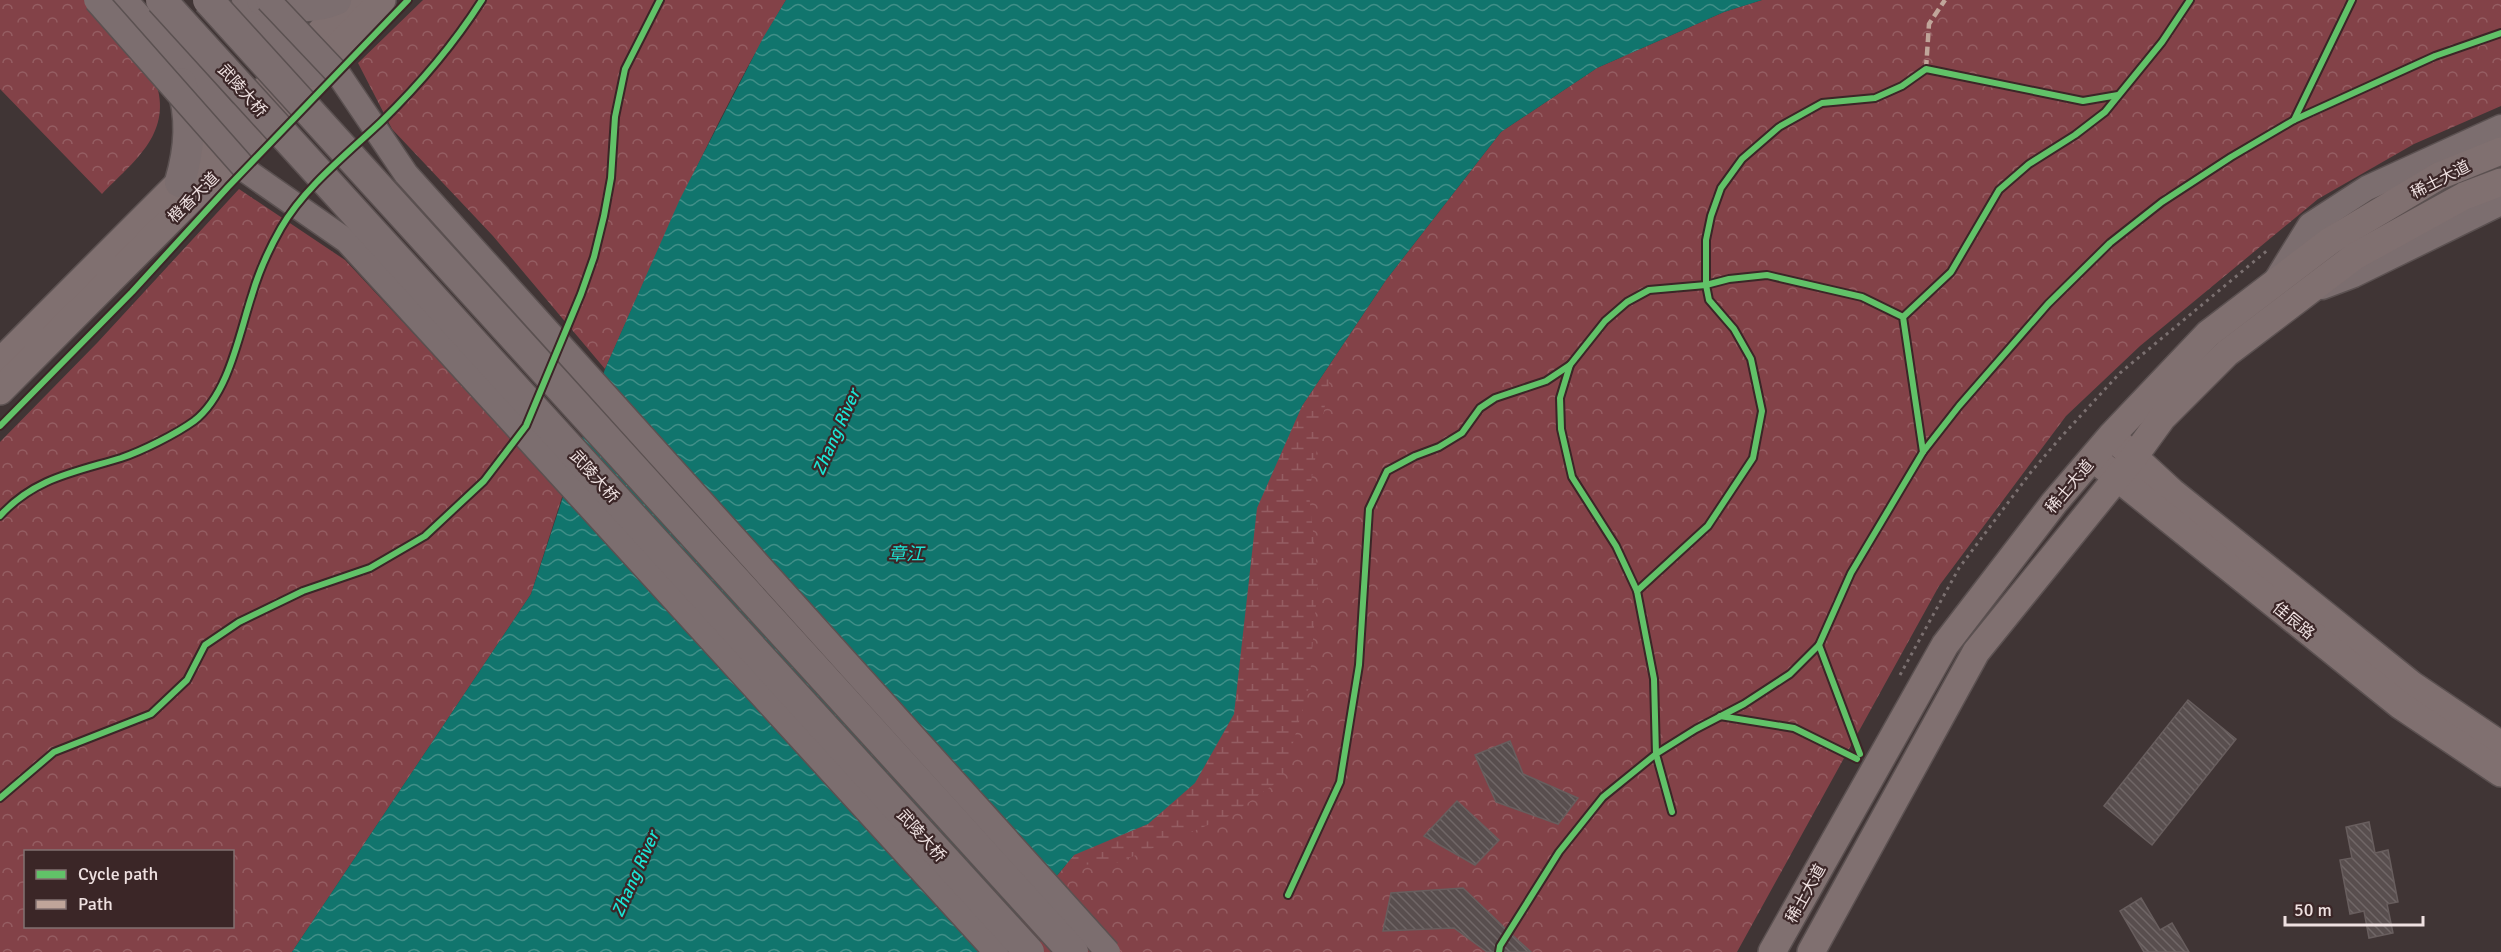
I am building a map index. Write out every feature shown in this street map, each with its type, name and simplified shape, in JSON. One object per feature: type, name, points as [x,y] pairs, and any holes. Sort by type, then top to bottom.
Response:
[{"type":"main road","points":[[121,0],[239,134]]},
{"type":"main road","name":"武陵大桥","points":[[161,0],[1029,952]]},
{"type":"main road","name":"武陵大桥","points":[[208,0],[1073,952]]},
{"type":"main road","points":[[247,0],[305,64]]},
{"type":"main road","points":[[262,0],[295,7],[313,6],[336,0]]},
{"type":"main road","name":"橙香大道","points":[[305,64],[351,0]]},
{"type":"main road","name":"橙香大道","points":[[0,391],[305,64],[382,0]]},
{"type":"main road","points":[[164,48],[174,66],[187,104],[189,144],[180,182]]},
{"type":"main road","name":"橙香大道","points":[[0,362],[180,182],[239,134]]},
{"type":"main road","name":"稀土大道","points":[[1772,952],[1945,645],[2054,503],[2112,435],[2208,334],[2330,241],[2439,176],[2501,151]]},
{"type":"main road","name":"稀土大道","points":[[1811,952],[1976,652],[2162,418],[2227,353],[2355,256],[2464,196],[2501,182]]},
{"type":"main road","name":"佳辰路","points":[[2112,435],[2124,467],[2400,705],[2501,773]]},
{"type":"main road","name":"佳辰路","points":[[2094,457],[2124,467],[2172,492],[2412,685],[2501,745]]},
{"type":"street","points":[[96,0],[249,172],[347,241],[996,952]]},
{"type":"street","points":[[268,0],[339,75],[406,174],[1108,952]]},
{"type":"street","points":[[2274,284],[2310,225],[2367,188],[2501,127]]},
{"type":"street","points":[[2303,294],[2354,275],[2501,203]]},
{"type":"path","points":[[1672,812],[1656,754],[1696,729],[1744,704],[1790,674],[1820,645],[1851,573],[1923,452],[1959,406],[2048,304],[2110,243],[2162,202],[2231,157],[2294,120],[2435,56],[2501,33]]},
{"type":"green space","points":[[0,0],[84,0],[157,86],[160,103],[159,119],[154,133],[137,159],[102,194],[0,89]]},
{"type":"green space","points":[[423,0],[786,0],[712,135],[605,369],[493,236],[392,129],[358,63]]},
{"type":"green space","points":[[1762,0],[2501,0],[2501,106],[2414,144],[2318,199],[2140,346],[2066,416],[1939,586],[1737,952],[994,952],[1074,855],[1302,406],[1386,280],[1501,132],[1597,68],[1724,12]]},
{"type":"green space","points":[[239,189],[345,260],[563,494],[531,594],[292,952],[0,952],[0,442],[98,342]]},
{"type":"green space","points":[[1333,361],[1309,493],[1318,580],[1309,687],[1283,778],[1229,816],[1114,864],[1065,865],[1074,855],[1148,824],[1195,784],[1234,714],[1257,508],[1302,406]]},
{"type":"water","name":"章江","points":[[786,0],[1762,0],[1724,12],[1597,68],[1501,132],[1386,280],[1302,406],[1257,508],[1234,714],[1195,783],[1148,824],[1074,855],[994,952],[292,952],[531,594],[605,369],[680,199],[763,38]]},
{"type":"building","points":[[2188,700],[2236,739],[2152,845],[2104,806]]},
{"type":"building","points":[[1510,741],[1523,774],[1578,798],[1558,824],[1496,802],[1475,755]]},
{"type":"building","points":[[1457,801],[1499,840],[1475,865],[1424,836]]},
{"type":"building","points":[[2369,822],[2375,853],[2388,850],[2398,902],[2387,904],[2393,933],[2369,938],[2364,911],[2350,914],[2340,860],[2352,858],[2346,827]]},
{"type":"building","points":[[1463,888],[1531,952],[1487,952],[1454,928],[1383,931],[1391,893]]},
{"type":"building","points":[[2141,898],[2160,930],[2172,923],[2189,952],[2144,952],[2120,911]]},
{"type":"marked path","points":[[1926,69],[1929,24],[1945,0]]},
{"type":"cycle path","points":[[0,426],[132,292],[228,187],[408,0]]},
{"type":"cycle path","points":[[0,516],[13,503],[41,485],[71,472],[121,458],[149,447],[187,426],[206,409],[224,380],[265,260],[291,213],[314,185],[381,122],[422,79],[460,33],[482,0]]},
{"type":"cycle path","points":[[0,798],[54,752],[151,714],[187,680],[205,645],[239,622],[303,591],[370,568],[425,536],[484,481],[526,426],[581,294],[594,257],[604,216],[611,178],[615,117],[625,69],[660,0]]},
{"type":"cycle path","points":[[1903,317],[1951,272],[1999,190],[2029,164],[2075,135],[2105,112],[2162,42],[2190,0]]},
{"type":"cycle path","points":[[2294,120],[2352,0]]},
{"type":"cycle path","points":[[1672,812],[1656,754],[1696,729],[1744,704],[1790,674],[1819,645],[1851,573],[1923,452],[1959,406],[2048,304],[2110,243],[2162,202],[2231,157],[2294,120],[2435,56],[2501,33]]},
{"type":"cycle path","points":[[1637,591],[1708,526],[1753,458],[1762,411],[1751,359],[1734,329],[1709,300],[1706,285],[1706,240],[1711,216],[1721,188],[1742,159],[1779,127],[1822,103],[1875,98],[1902,86],[1926,69],[2083,101],[2118,95]]},
{"type":"cycle path","points":[[1288,895],[1340,782],[1359,665],[1369,509],[1387,471],[1415,456],[1439,447],[1462,433],[1480,408],[1495,398],[1546,381],[1570,365],[1605,321],[1627,302],[1649,290],[1706,285],[1729,279],[1767,275],[1862,297],[1903,317],[1923,452]]},
{"type":"cycle path","points":[[1499,952],[1500,946],[1559,852],[1603,797],[1656,754],[1654,679],[1637,591],[1616,546],[1572,477],[1561,429],[1560,398],[1570,365]]},
{"type":"cycle path","points":[[1819,645],[1860,754]]},
{"type":"cycle path","points":[[1720,716],[1794,728],[1857,759]]},
{"type":"water label","name":"Zhang River","points":[[836,432]]},
{"type":"water label","name":"Zhang River","points":[[635,874]]}]
